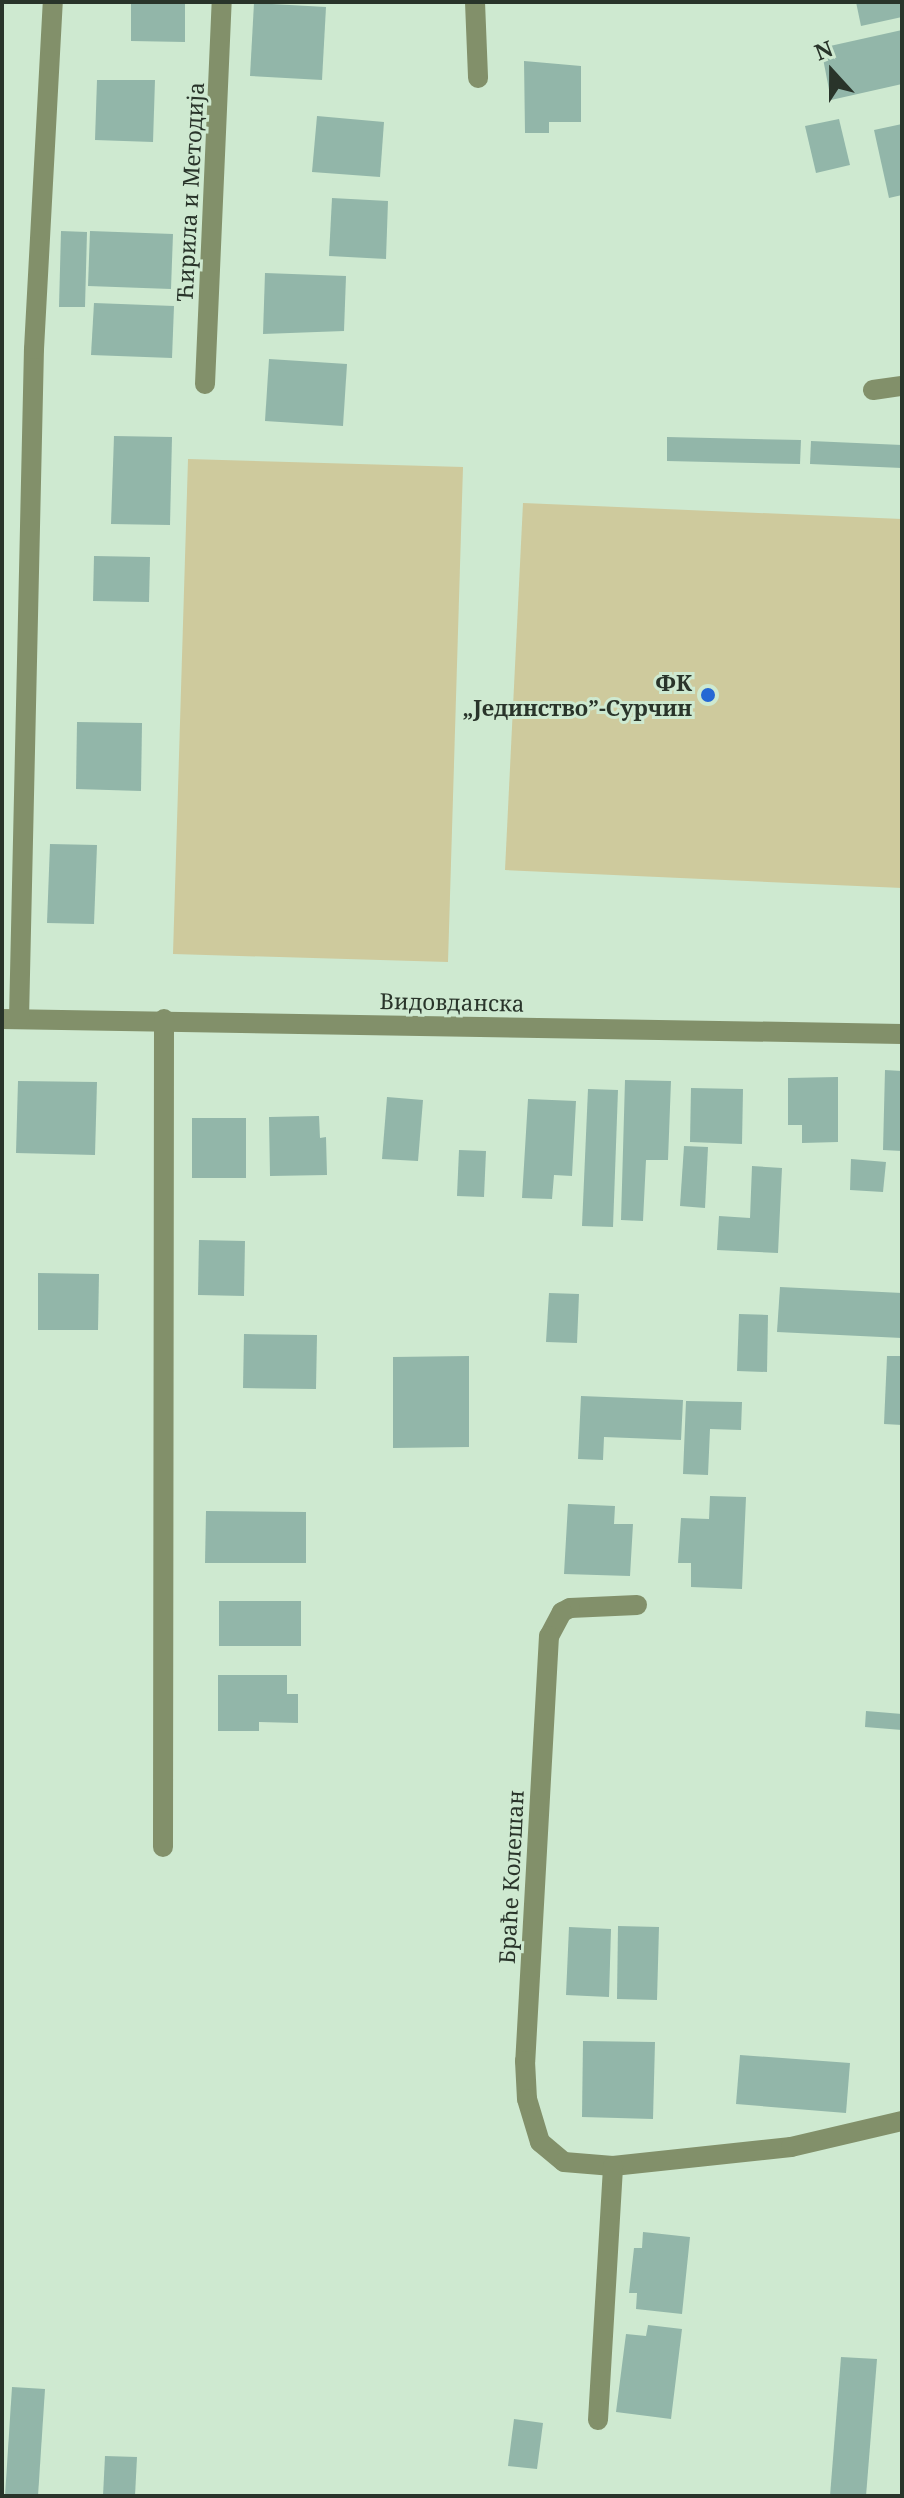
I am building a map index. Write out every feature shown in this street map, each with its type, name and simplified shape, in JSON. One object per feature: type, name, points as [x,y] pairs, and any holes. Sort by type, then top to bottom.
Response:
[{"type":"street","points":[[11,1019],[34,349],[53,2]]},
{"type":"street","name":"Ћирила и Методија","points":[[205,384],[222,2]]},
{"type":"street","points":[[475,2],[478,78]]},
{"type":"street","points":[[873,390],[902,386]]},
{"type":"street","name":"Видовданска","points":[[11,1019],[164,1019],[902,1034]]},
{"type":"street","points":[[163,1847],[164,1019]]},
{"type":"street","name":"Браће Колешан","points":[[637,1605],[570,1608],[562,1612],[549,1636],[525,2061],[527,2099],[540,2142],[564,2162],[613,2166],[791,2147],[902,2121]]},
{"type":"street","points":[[598,2420],[613,2166]]},
{"type":"shaded area","points":[[188,459],[463,467],[448,962],[173,954]]},
{"type":"shaded area","name":"ФК „Јединство”-Сурчин","points":[[523,503],[902,519],[902,888],[505,870]]},
{"type":"building","points":[[131,2],[185,2],[185,42],[131,41]]},
{"type":"building","points":[[856,2],[902,2],[902,17],[861,26]]},
{"type":"building","points":[[254,3],[326,7],[322,80],[250,76]]},
{"type":"building","points":[[902,30],[902,84],[831,100],[821,48]]},
{"type":"building","points":[[524,61],[581,66],[581,122],[549,122],[549,133],[525,133]]},
{"type":"building","points":[[97,80],[155,80],[153,142],[95,140]]},
{"type":"building","points":[[317,116],[384,122],[380,177],[312,172]]},
{"type":"building","points":[[839,119],[850,165],[816,173],[805,126]]},
{"type":"building","points":[[902,124],[902,195],[889,198],[874,130]]},
{"type":"building","points":[[332,198],[388,201],[386,259],[329,256]]},
{"type":"building","points":[[61,231],[87,232],[85,307],[59,307]]},
{"type":"building","points":[[90,231],[173,234],[171,289],[88,286]]},
{"type":"building","points":[[265,273],[346,276],[344,331],[263,334]]},
{"type":"building","points":[[94,303],[174,306],[172,358],[91,355]]},
{"type":"building","points":[[269,359],[347,364],[343,426],[265,421]]},
{"type":"building","points":[[114,436],[172,437],[170,525],[111,524]]},
{"type":"building","points":[[667,437],[801,440],[800,464],[667,461]]},
{"type":"building","points":[[811,441],[902,445],[902,468],[810,464]]},
{"type":"building","points":[[94,556],[150,557],[149,602],[93,601]]},
{"type":"building","points":[[77,722],[142,723],[141,791],[76,789]]},
{"type":"building","points":[[50,844],[97,845],[94,924],[47,923]]},
{"type":"building","points":[[885,1070],[902,1071],[902,1151],[883,1150]]},
{"type":"building","points":[[838,1077],[838,1142],[802,1143],[802,1125],[788,1125],[788,1078]]},
{"type":"building","points":[[625,1080],[671,1081],[668,1160],[646,1160],[643,1221],[621,1220]]},
{"type":"building","points":[[18,1081],[97,1082],[95,1155],[16,1153]]},
{"type":"building","points":[[691,1088],[743,1089],[742,1144],[690,1142]]},
{"type":"building","points":[[588,1089],[618,1090],[613,1227],[582,1226]]},
{"type":"building","points":[[387,1097],[423,1100],[418,1161],[382,1159]]},
{"type":"building","points":[[528,1099],[576,1101],[572,1176],[554,1175],[552,1199],[522,1198]]},
{"type":"building","points":[[319,1116],[320,1138],[326,1137],[327,1175],[270,1176],[269,1117]]},
{"type":"building","points":[[192,1118],[246,1118],[246,1178],[192,1178]]},
{"type":"building","points":[[684,1146],[708,1147],[705,1208],[680,1206]]},
{"type":"building","points":[[459,1150],[486,1151],[484,1197],[457,1196]]},
{"type":"building","points":[[851,1159],[886,1162],[883,1192],[850,1190]]},
{"type":"building","points":[[752,1166],[782,1168],[778,1253],[717,1250],[719,1216],[750,1218]]},
{"type":"building","points":[[199,1240],[245,1241],[244,1296],[198,1295]]},
{"type":"building","points":[[38,1273],[99,1274],[98,1330],[38,1330]]},
{"type":"building","points":[[780,1287],[902,1293],[902,1338],[777,1332]]},
{"type":"building","points":[[549,1293],[579,1294],[577,1343],[546,1342]]},
{"type":"building","points":[[739,1314],[768,1315],[767,1372],[737,1371]]},
{"type":"building","points":[[244,1334],[317,1335],[316,1389],[243,1388]]},
{"type":"building","points":[[469,1356],[469,1447],[393,1448],[393,1357]]},
{"type":"building","points":[[887,1356],[902,1356],[902,1425],[884,1424]]},
{"type":"building","points":[[581,1396],[683,1400],[681,1440],[604,1437],[603,1460],[578,1459]]},
{"type":"building","points":[[686,1401],[742,1402],[741,1430],[710,1429],[708,1475],[683,1474]]},
{"type":"building","points":[[710,1496],[746,1497],[742,1589],[691,1587],[691,1563],[678,1563],[681,1518],[709,1519]]},
{"type":"building","points":[[568,1504],[615,1506],[614,1524],[633,1524],[630,1576],[564,1574]]},
{"type":"building","points":[[206,1511],[306,1512],[306,1563],[205,1563]]},
{"type":"building","points":[[219,1601],[301,1601],[301,1646],[219,1646]]},
{"type":"building","points":[[218,1675],[287,1675],[287,1694],[298,1694],[298,1723],[259,1722],[259,1731],[218,1731]]},
{"type":"building","points":[[866,1711],[902,1714],[902,1730],[865,1727]]},
{"type":"building","points":[[618,1926],[659,1927],[657,2000],[617,1999]]},
{"type":"building","points":[[569,1927],[611,1929],[609,1997],[566,1995]]},
{"type":"building","points":[[583,2041],[655,2042],[653,2119],[582,2117]]},
{"type":"building","points":[[740,2055],[850,2063],[846,2113],[736,2104]]},
{"type":"building","points":[[643,2232],[690,2237],[682,2314],[636,2309],[637,2293],[629,2293],[634,2248],[642,2248]]},
{"type":"building","points":[[648,2325],[682,2329],[671,2419],[616,2412],[626,2334],[646,2336]]},
{"type":"building","points":[[841,2357],[877,2359],[866,2496],[830,2496]]},
{"type":"building","points":[[12,2387],[45,2389],[38,2496],[5,2496]]},
{"type":"building","points":[[514,2419],[543,2423],[537,2469],[508,2466]]},
{"type":"building","points":[[105,2456],[137,2457],[135,2496],[103,2496]]},
{"type":"place","name":"ФК „Јединство”-Сурчин","points":[[708,695]]}]
